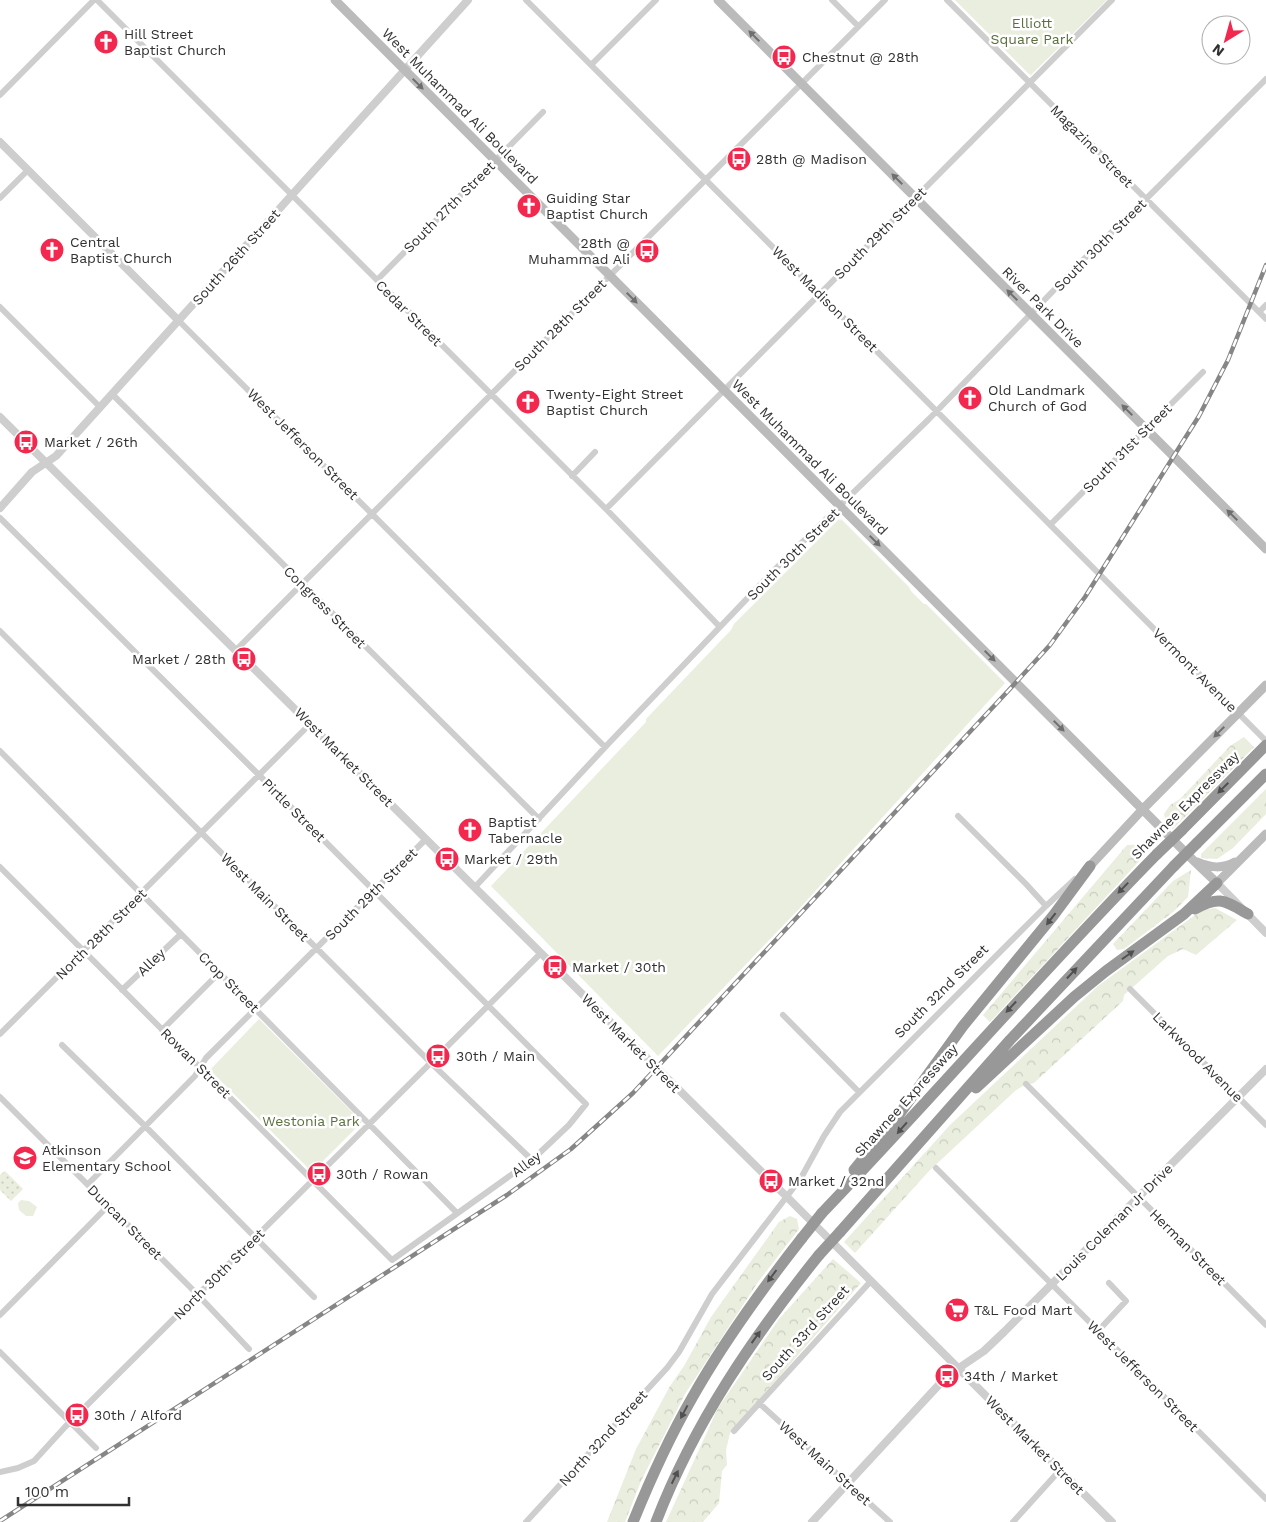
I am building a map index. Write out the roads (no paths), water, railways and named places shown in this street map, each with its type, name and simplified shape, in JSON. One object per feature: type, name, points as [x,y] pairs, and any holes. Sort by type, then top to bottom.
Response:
[{"type":"highway","name":"Shawnee Expressway","points":[[633,1522],[674,1430],[712,1362],[758,1295],[822,1213],[890,1142],[985,1035],[1077,936],[1156,854],[1266,745]]},
{"type":"highway","points":[[656,1522],[670,1488],[693,1442],[726,1382],[749,1346],[819,1255],[1033,1015],[1174,866],[1266,774]]},
{"type":"highway","points":[[822,1213],[898,1116],[963,1026],[1053,916],[1090,866]]},
{"type":"highway","points":[[922,1139],[1074,997],[1184,914],[1217,883]]},
{"type":"highway","points":[[1184,914],[1206,903],[1218,900],[1226,902],[1248,914]]},
{"type":"main road","name":"West Muhammad Ali Boulevard","points":[[335,0],[1217,883]]},
{"type":"main road","name":"River Park Drive","points":[[718,0],[1266,549]]},
{"type":"main road","name":"South 32nd Street","points":[[1090,866],[1142,810],[1266,685]]},
{"type":"main road","points":[[1217,883],[1266,834]]},
{"type":"main road","points":[[1193,860],[1204,865],[1220,868],[1241,859]]},
{"type":"street","points":[[0,95],[96,0]]},
{"type":"street","name":"Cedar Street","points":[[96,0],[606,509],[720,627]]},
{"type":"street","name":"South 26th Street","points":[[0,508],[32,472],[56,456],[468,0]]},
{"type":"street","name":"West Madison Street","points":[[526,0],[1124,598]]},
{"type":"street","points":[[591,65],[656,0]]},
{"type":"street","points":[[832,0],[858,26]]},
{"type":"street","name":"South 28th Street","points":[[236,650],[884,0]]},
{"type":"street","name":"Magazine Street","points":[[947,0],[1266,319]]},
{"type":"street","name":"South 29th Street","points":[[606,509],[1112,0]]},
{"type":"street","name":"South 30th Street","points":[[475,887],[605,747],[785,559],[936,411],[1088,254],[1266,79]]},
{"type":"street","name":"South 27th Street","points":[[376,280],[543,112]]},
{"type":"street","name":"West Jefferson Street","points":[[0,142],[605,747]]},
{"type":"street","points":[[0,198],[28,170]]},
{"type":"street","points":[[1259,312],[1266,305]]},
{"type":"street","points":[[0,306],[100,407]]},
{"type":"street","name":"South 31st Street","points":[[1050,525],[1203,372]]},
{"type":"street","name":"Congress Street","points":[[112,394],[539,819]]},
{"type":"street","name":"West Market Street","points":[[0,416],[787,1196],[1112,1522]]},
{"type":"street","points":[[572,476],[595,452]]},
{"type":"street","name":"Pirtle Street","points":[[0,518],[586,1104]]},
{"type":"street","name":"Vermont Avenue","points":[[1124,598],[1266,741]]},
{"type":"street","name":"West Main Street","points":[[0,631],[431,1063],[532,1160]]},
{"type":"street","points":[[202,833],[310,724]]},
{"type":"street","name":"Crop Street","points":[[0,751],[457,1214]]},
{"type":"street","points":[[958,816],[1046,906]]},
{"type":"street","name":"North 28th Street","points":[[0,1034],[202,833]]},
{"type":"street","name":"South 29th Street","points":[[88,1184],[195,1076],[206,1058],[426,839]]},
{"type":"street","name":"South 32nd Street","points":[[679,1352],[712,1294],[801,1178],[824,1136],[840,1112],[1046,906],[1090,866]]},
{"type":"street","name":"Rowan Street","points":[[0,867],[392,1260]]},
{"type":"street","name":"West Muhammad Ali Boulevard","points":[[1217,883],[1266,933]]},
{"type":"street","name":"Alley","points":[[122,990],[181,934]]},
{"type":"street","points":[[431,1063],[541,953]]},
{"type":"street","points":[[162,1030],[219,973]]},
{"type":"street","name":"Larkwood Avenue","points":[[1130,989],[1266,1124]]},
{"type":"street","points":[[783,1015],[859,1092]]},
{"type":"street","points":[[62,1045],[314,1297]]},
{"type":"street","name":"North 30th Street","points":[[0,1472],[18,1468],[34,1461],[70,1422],[431,1063]]},
{"type":"street","name":"Louis Coleman Jr Drive","points":[[812,1522],[947,1376],[984,1350],[1266,1069]]},
{"type":"street","name":"Herman Street","points":[[1026,1084],[1266,1325]]},
{"type":"street","name":"Duncan Street","points":[[0,1097],[198,1295],[249,1349]]},
{"type":"street","name":"Alley","points":[[392,1260],[532,1160],[569,1125],[586,1104]]},
{"type":"street","name":"West Jefferson Street","points":[[936,1168],[1266,1499]]},
{"type":"street","points":[[0,1315],[108,1205]]},
{"type":"street","name":"South 33rd Street","points":[[734,1431],[871,1281]]},
{"type":"street","points":[[1098,1331],[1126,1301],[1109,1283]]},
{"type":"street","points":[[0,1352],[96,1448]]},
{"type":"street","name":"North 32nd Street","points":[[526,1522],[667,1368],[679,1352]]},
{"type":"street","name":"West Main Street","points":[[759,1403],[890,1522]]},
{"type":"street","points":[[1013,1522],[1060,1470]]},
{"type":"railway","points":[[0,1521],[507,1195],[571,1149],[633,1093],[1050,645],[1085,597],[1199,416],[1228,360],[1266,265]]},
{"type":"place","name":"Hill Street Baptist Church","points":[[106,42]]},
{"type":"place","name":"Chestnut @ 28th","points":[[784,57]]},
{"type":"place","name":"28th @ Madison","points":[[739,159]]},
{"type":"place","name":"Guiding Star Baptist Church","points":[[529,206]]},
{"type":"place","name":"Central Baptist Church","points":[[52,250]]},
{"type":"place","name":"28th @ Muhammad Ali","points":[[647,251]]},
{"type":"place","name":"Old Landmark Church of God","points":[[970,398]]},
{"type":"place","name":"Twenty-Eight Street Baptist Church","points":[[528,402]]},
{"type":"place","name":"Market / 26th","points":[[26,442]]},
{"type":"place","name":"Market / 28th","points":[[244,659]]},
{"type":"place","name":"Baptist Tabernacle","points":[[470,830]]},
{"type":"place","name":"Market / 29th","points":[[447,859]]},
{"type":"place","name":"Market / 30th","points":[[555,967]]},
{"type":"place","name":"30th / Main","points":[[438,1056]]},
{"type":"place","name":"Atkinson Elementary School","points":[[25,1158]]},
{"type":"place","name":"30th / Rowan","points":[[319,1174]]},
{"type":"place","name":"Market / 32nd","points":[[771,1181]]},
{"type":"place","name":"T&L Food Mart","points":[[957,1310]]},
{"type":"place","name":"34th / Market","points":[[947,1376]]},
{"type":"place","name":"30th / Alford","points":[[77,1415]]},
{"type":"park label","name":"Elliott Square Park","points":[[1032,32]]},
{"type":"park label","name":"Westonia Park","points":[[311,1121]]}]
